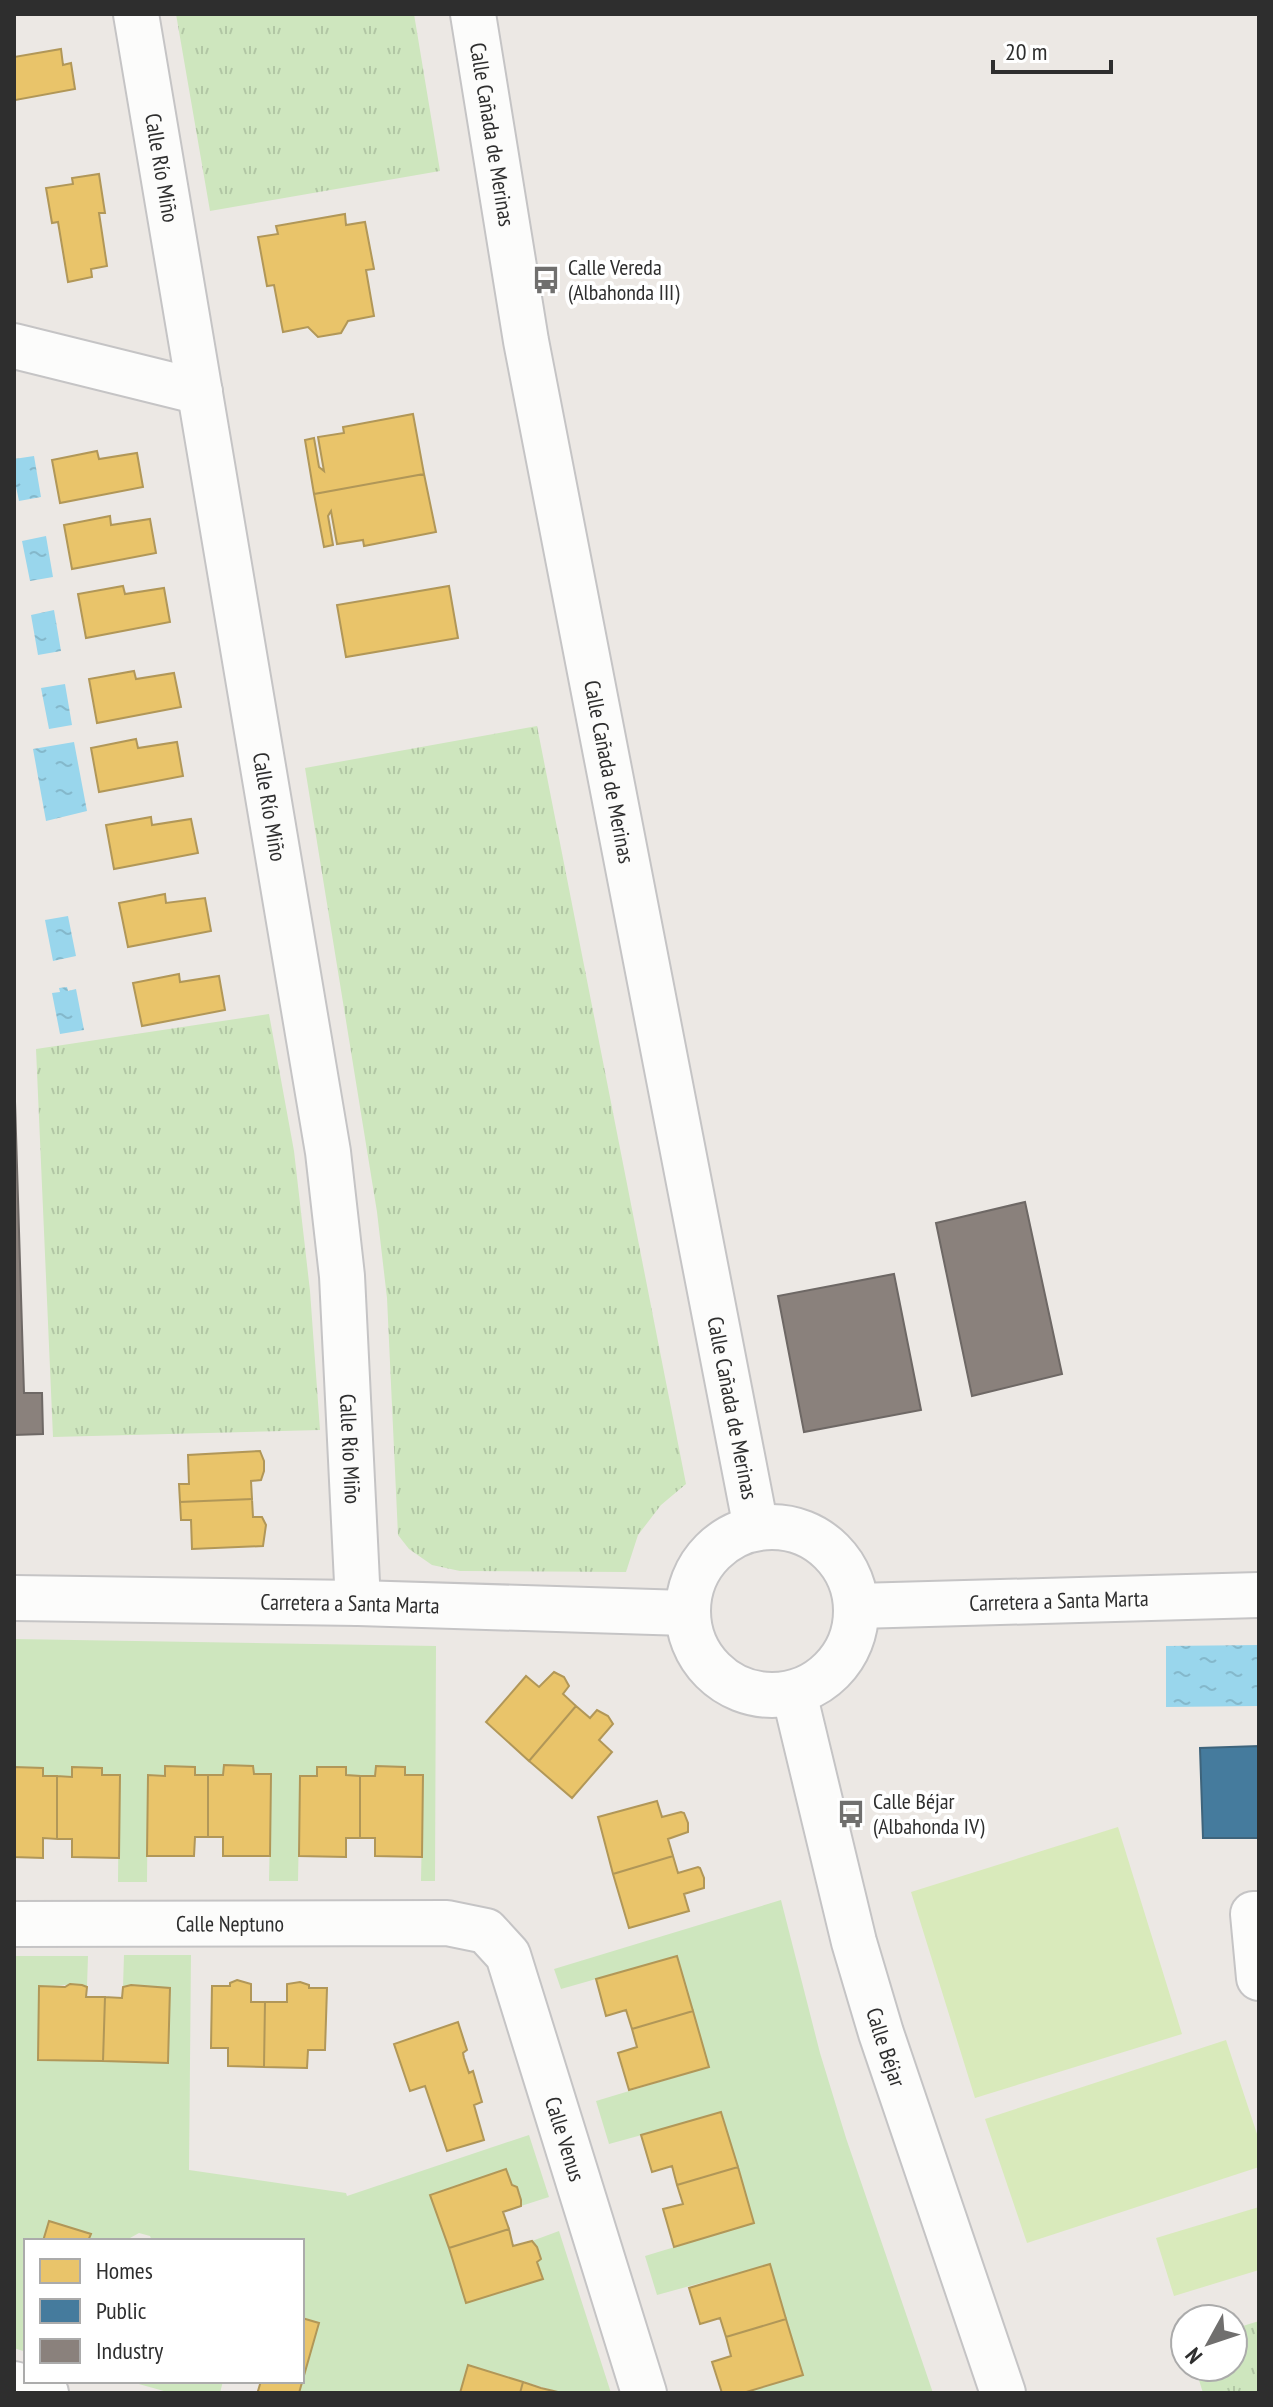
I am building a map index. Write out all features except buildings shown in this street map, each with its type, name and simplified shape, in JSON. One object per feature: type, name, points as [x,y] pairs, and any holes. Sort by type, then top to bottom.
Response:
[{"type":"street","name":"Calle Río Miño","points":[[136,14],[328,1152],[342,1276],[358,1603]]},
{"type":"street","name":"Calle Cañada de Merinas","points":[[473,14],[526,341],[756,1528]]},
{"type":"street","points":[[14,346],[200,392]]},
{"type":"street","points":[[780,1526],[803,1532],[824,1544],[841,1561],[852,1582],[857,1606],[856,1627],[850,1646],[839,1664],[810,1687],[794,1693],[769,1696],[729,1684],[705,1662],[696,1648],[686,1613],[691,1586],[710,1554],[730,1538],[756,1528],[780,1526]]},
{"type":"street","name":"Carretera a Santa Marta","points":[[857,1606],[1259,1595]]},
{"type":"street","name":"Carretera a Santa Marta","points":[[14,1598],[358,1603],[686,1613]]},
{"type":"street","name":"Calle Béjar","points":[[794,1693],[854,1942],[881,2033],[1003,2393]]},
{"type":"street","points":[[1256,1914],[1259,1978]]},
{"type":"street","name":"Calle Neptuno","points":[[14,1924],[447,1923]]},
{"type":"street","name":"Calle Venus","points":[[447,1923],[486,1931],[508,1955],[644,2393]]},
{"type":"street","points":[[14,2384],[46,2393]]},
{"type":"green space","points":[[176,14],[414,14],[440,171],[210,211]]},
{"type":"green space","points":[[537,726],[686,1484],[661,1505],[638,1535],[626,1572],[460,1571],[432,1565],[409,1549],[398,1535],[387,1298],[377,1212],[305,768]]},
{"type":"green space","points":[[269,1014],[294,1151],[310,1291],[320,1430],[53,1437],[36,1049]]},
{"type":"green space","points":[[14,1639],[436,1646],[435,1881],[421,1881],[423,1775],[405,1775],[405,1767],[376,1766],[375,1776],[346,1775],[346,1767],[317,1767],[317,1776],[300,1776],[298,1881],[269,1881],[271,1774],[195,1775],[194,1767],[165,1766],[165,1776],[148,1775],[147,1882],[118,1882],[119,1776],[102,1775],[102,1768],[73,1767],[72,1777],[43,1776],[43,1769],[14,1771]]},
{"type":"green space","points":[[1118,1827],[1182,2034],[975,2098],[911,1892]]},
{"type":"green space","points":[[781,1900],[820,2053],[846,2138],[933,2393],[743,2393],[803,2375],[770,2264],[657,2295],[645,2256],[754,2223],[722,2113],[609,2144],[596,2101],[709,2067],[677,1956],[561,1989],[554,1969]]},
{"type":"green space","points":[[124,1955],[191,1955],[189,2170],[346,2193],[347,2196],[529,2135],[549,2197],[521,2206],[517,2187],[489,2175],[431,2194],[467,2303],[542,2279],[537,2246],[532,2241],[559,2231],[611,2393],[562,2393],[468,2365],[460,2393],[299,2393],[319,2323],[304,2319],[304,2239],[151,2239],[139,2233],[130,2239],[89,2239],[90,2234],[56,2239],[24,2239],[24,2351],[14,2348],[14,1956],[88,1956],[87,1987],[39,1987],[38,2059],[168,2063],[170,1988],[123,1987]]},
{"type":"green space","points":[[1226,2040],[1259,2140],[1259,2167],[1027,2243],[985,2119]]},
{"type":"green space","points":[[1259,2207],[1259,2270],[1174,2296],[1156,2238]]},
{"type":"green space","points":[[1259,2321],[1259,2393],[1203,2393],[1200,2383],[1249,2383],[1249,2324]]},
{"type":"green space","points":[[135,2383],[222,2383],[220,2393],[171,2393]]},
{"type":"water","points":[[34,456],[41,497],[19,501],[14,459]]},
{"type":"water","points":[[46,536],[53,577],[30,581],[22,541]]},
{"type":"water","points":[[54,610],[61,651],[38,655],[31,615]]},
{"type":"water","points":[[65,684],[72,725],[49,729],[41,688]]},
{"type":"water","points":[[74,742],[87,811],[46,821],[33,749]]},
{"type":"water","points":[[68,916],[76,956],[53,961],[45,920]]},
{"type":"water","points":[[67,987],[68,991],[76,989],[84,1030],[60,1034],[52,993]]},
{"type":"water","points":[[1259,1645],[1259,1706],[1166,1707],[1166,1646]]},
{"type":"place","name":"Calle Vereda (Albahonda III)","points":[[546,280]]},
{"type":"place","name":"Calle Béjar (Albahonda IV)","points":[[851,1814]]}]
